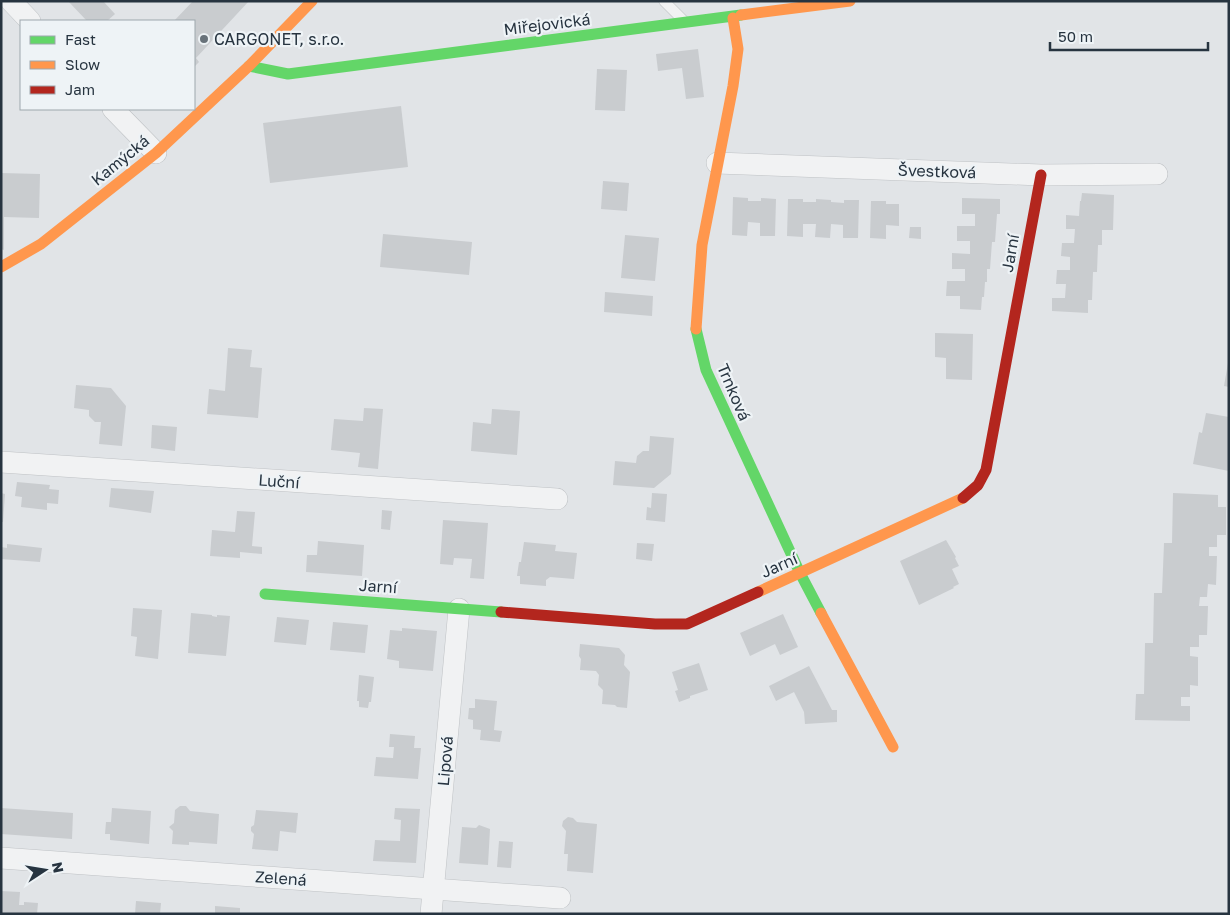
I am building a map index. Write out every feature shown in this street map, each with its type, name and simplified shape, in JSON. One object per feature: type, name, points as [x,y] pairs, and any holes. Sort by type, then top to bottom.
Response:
[{"type":"street","points":[[11,1],[29,20]]},
{"type":"street","name":"Kamýcká","points":[[1,267],[41,244],[156,153],[249,66],[312,1]]},
{"type":"street","name":"Miřejovická","points":[[249,66],[288,74],[685,22],[733,18],[850,1]]},
{"type":"street","name":"Trnková","points":[[733,18],[738,49],[733,86],[702,245],[696,328],[706,370],[800,573],[893,747]]},
{"type":"street","points":[[114,110],[156,153]]},
{"type":"street","name":"Švestková","points":[[717,163],[1041,175],[1157,174]]},
{"type":"street","name":"Jarní","points":[[265,594],[655,624],[687,624],[964,498],[978,485],[986,470],[1041,175]]},
{"type":"street","name":"Luční","points":[[1,462],[557,499]]},
{"type":"street","name":"Lipová","points":[[431,914],[459,608]]},
{"type":"street","name":"Zelená","points":[[1,858],[560,898]]},
{"type":"lane","points":[[664,1],[685,22]]},
{"type":"building","points":[[68,1],[103,1],[115,14],[108,20],[86,20]]},
{"type":"building","name":"CARGONET, s.r.o.","points":[[193,1],[249,1],[196,58],[199,62],[195,66],[195,20],[175,20]]},
{"type":"building","points":[[698,49],[704,97],[686,99],[682,68],[658,71],[656,54]]},
{"type":"building","points":[[597,69],[627,70],[625,111],[595,110]]},
{"type":"building","points":[[401,106],[408,167],[270,183],[263,123]]},
{"type":"building","points":[[1,173],[40,174],[39,218],[4,217],[4,250],[1,249]]},
{"type":"building","points":[[603,181],[629,183],[627,211],[601,209]]},
{"type":"building","points":[[1082,193],[1114,195],[1113,230],[1102,230],[1102,245],[1098,245],[1097,272],[1093,272],[1092,300],[1088,300],[1088,313],[1052,311],[1052,298],[1065,298],[1066,284],[1056,284],[1057,270],[1070,270],[1070,257],[1061,256],[1062,243],[1074,243],[1075,229],[1066,229],[1066,215],[1079,216]]},
{"type":"building","points":[[733,197],[748,198],[748,201],[761,201],[761,198],[776,199],[775,236],[760,236],[760,223],[748,222],[747,236],[732,235]]},
{"type":"building","points":[[962,198],[1000,199],[1000,214],[997,214],[995,242],[992,242],[990,269],[987,269],[987,282],[985,282],[981,310],[960,309],[960,296],[946,296],[947,281],[965,281],[965,269],[952,269],[952,253],[970,254],[970,241],[957,241],[957,226],[975,226],[975,214],[962,214]]},
{"type":"building","points":[[788,199],[803,199],[803,202],[816,202],[816,199],[831,200],[831,202],[844,203],[844,200],[859,200],[858,238],[843,238],[843,225],[831,224],[830,238],[815,237],[816,224],[803,224],[803,237],[787,236]]},
{"type":"building","points":[[871,201],[886,201],[886,204],[899,204],[899,226],[886,225],[886,239],[870,238]]},
{"type":"building","points":[[910,227],[921,227],[921,239],[909,238]]},
{"type":"building","points":[[383,234],[472,242],[469,275],[380,267]]},
{"type":"building","points":[[625,235],[659,238],[655,281],[621,278]]},
{"type":"building","points":[[605,292],[653,296],[652,316],[604,312]]},
{"type":"building","points":[[935,333],[973,334],[972,380],[946,379],[946,358],[935,357]]},
{"type":"building","points":[[228,348],[252,350],[250,367],[262,368],[258,418],[207,414],[209,389],[225,391]]},
{"type":"building","points":[[1229,363],[1229,387],[1224,386]]},
{"type":"building","points":[[76,385],[111,388],[126,406],[122,446],[99,444],[101,422],[95,422],[89,416],[89,410],[74,408]]},
{"type":"building","points":[[364,408],[383,409],[378,469],[358,467],[360,453],[331,450],[334,419],[363,421]]},
{"type":"building","points":[[492,409],[520,411],[517,455],[471,451],[473,422],[491,424]]},
{"type":"building","points":[[1206,413],[1229,417],[1229,471],[1193,464],[1199,432],[1202,433]]},
{"type":"building","points":[[152,425],[177,427],[175,451],[151,448]]},
{"type":"building","points":[[650,436],[674,438],[671,474],[654,488],[613,485],[615,461],[636,463],[637,456],[643,451],[649,451]]},
{"type":"building","points":[[17,482],[50,485],[49,489],[59,490],[58,504],[47,503],[47,510],[21,507],[22,497],[15,496]]},
{"type":"building","points":[[111,488],[154,491],[151,513],[109,507]]},
{"type":"building","points":[[1,493],[5,494],[3,522],[1,522]]},
{"type":"building","points":[[652,493],[667,494],[665,522],[646,520],[647,507],[651,508]]},
{"type":"building","points":[[1173,493],[1218,495],[1218,507],[1226,507],[1226,535],[1217,535],[1217,547],[1209,547],[1209,556],[1217,556],[1216,585],[1208,584],[1207,597],[1200,597],[1199,606],[1208,606],[1207,635],[1199,635],[1199,647],[1190,647],[1190,656],[1198,657],[1198,686],[1190,685],[1190,697],[1181,697],[1181,706],[1190,706],[1190,721],[1135,720],[1136,694],[1144,694],[1145,643],[1153,643],[1154,593],[1162,593],[1164,543],[1172,543]]},
{"type":"building","points":[[382,510],[392,511],[390,530],[381,529]]},
{"type":"building","points":[[237,511],[255,512],[252,546],[262,547],[262,554],[240,552],[240,558],[210,556],[212,530],[235,532]]},
{"type":"building","points":[[443,520],[488,523],[484,579],[470,578],[472,559],[454,558],[453,565],[440,564]]},
{"type":"building","points":[[946,540],[959,566],[952,569],[959,584],[919,605],[900,561]]},
{"type":"building","points":[[318,541],[364,545],[362,576],[306,572],[307,555],[317,555]]},
{"type":"building","points":[[524,542],[556,545],[555,551],[577,553],[574,579],[550,577],[546,580],[546,586],[520,584],[520,576],[517,576]]},
{"type":"building","points":[[637,543],[654,544],[652,561],[636,559]]},
{"type":"building","points":[[7,544],[42,548],[40,562],[1,559],[1,547],[7,548]]},
{"type":"building","points":[[133,608],[162,610],[158,659],[135,656],[137,637],[131,636]]},
{"type":"building","points":[[191,613],[217,617],[217,615],[230,616],[226,656],[188,653]]},
{"type":"building","points":[[783,614],[798,647],[780,655],[775,644],[750,656],[740,633]]},
{"type":"building","points":[[277,617],[309,620],[306,645],[274,642]]},
{"type":"building","points":[[333,622],[368,625],[365,653],[330,650]]},
{"type":"building","points":[[402,628],[437,631],[433,671],[399,668],[399,661],[387,659],[390,630],[402,631]]},
{"type":"building","points":[[580,644],[619,648],[625,655],[624,665],[630,672],[627,708],[602,704],[603,690],[598,685],[599,675],[596,671],[580,670]]},
{"type":"building","points":[[699,663],[708,690],[679,702],[675,691],[678,690],[672,672]]},
{"type":"building","points":[[809,666],[832,710],[837,710],[837,722],[805,724],[804,712],[794,692],[776,701],[769,686]]},
{"type":"building","points":[[359,675],[374,677],[371,702],[369,702],[368,708],[359,707],[359,701],[357,701]]},
{"type":"building","points":[[475,699],[497,701],[494,730],[502,731],[500,742],[480,740],[481,730],[473,729],[473,720],[468,719],[469,708],[475,708]]},
{"type":"building","points":[[390,734],[415,736],[414,748],[421,748],[418,779],[374,776],[376,757],[393,758],[394,747],[389,747]]},
{"type":"building","points":[[180,806],[186,806],[190,811],[219,814],[217,844],[189,842],[189,845],[172,844],[173,831],[169,827],[174,823],[175,810]]},
{"type":"building","points":[[1,808],[73,813],[72,839],[1,834]]},
{"type":"building","points":[[112,808],[151,811],[149,844],[110,840],[110,834],[105,834],[106,822],[111,822]]},
{"type":"building","points":[[395,808],[420,809],[416,863],[373,861],[375,840],[400,841],[401,820],[394,819]]},
{"type":"building","points":[[256,810],[298,813],[296,833],[280,831],[278,851],[252,849],[254,834],[251,831],[251,827],[254,825]]},
{"type":"building","points":[[568,817],[573,818],[577,822],[597,824],[593,873],[567,871],[568,854],[564,854],[566,831],[562,826],[563,821]]},
{"type":"building","points":[[479,825],[490,829],[488,865],[459,863],[462,827],[476,828]]},
{"type":"building","points":[[499,841],[513,842],[511,868],[497,867]]},
{"type":"building","points":[[1,891],[20,892],[19,905],[24,905],[24,902],[38,903],[37,914],[1,914]]},
{"type":"building","points":[[136,901],[161,903],[160,914],[135,914]]},
{"type":"building","points":[[215,906],[240,908],[240,914],[215,914]]},
{"type":"traffic: fast","points":[[249,66],[288,74],[741,15]]},
{"type":"traffic: fast","points":[[696,329],[706,370],[800,573],[821,613]]},
{"type":"traffic: fast","points":[[265,594],[501,612]]},
{"type":"traffic: slow","points":[[1,267],[41,244],[156,153],[249,66],[312,1]]},
{"type":"traffic: slow","points":[[741,15],[850,1]]},
{"type":"traffic: slow","points":[[696,329],[702,245],[733,86],[738,49],[733,18]]},
{"type":"traffic: slow","points":[[758,592],[963,498]]},
{"type":"traffic: slow","points":[[821,613],[893,747]]},
{"type":"traffic: jam","points":[[963,498],[978,485],[986,470],[1041,175]]},
{"type":"traffic: jam","points":[[501,612],[655,624],[687,624],[758,592]]},
{"type":"place","name":"CARGONET, s.r.o.","points":[[204,39]]}]
